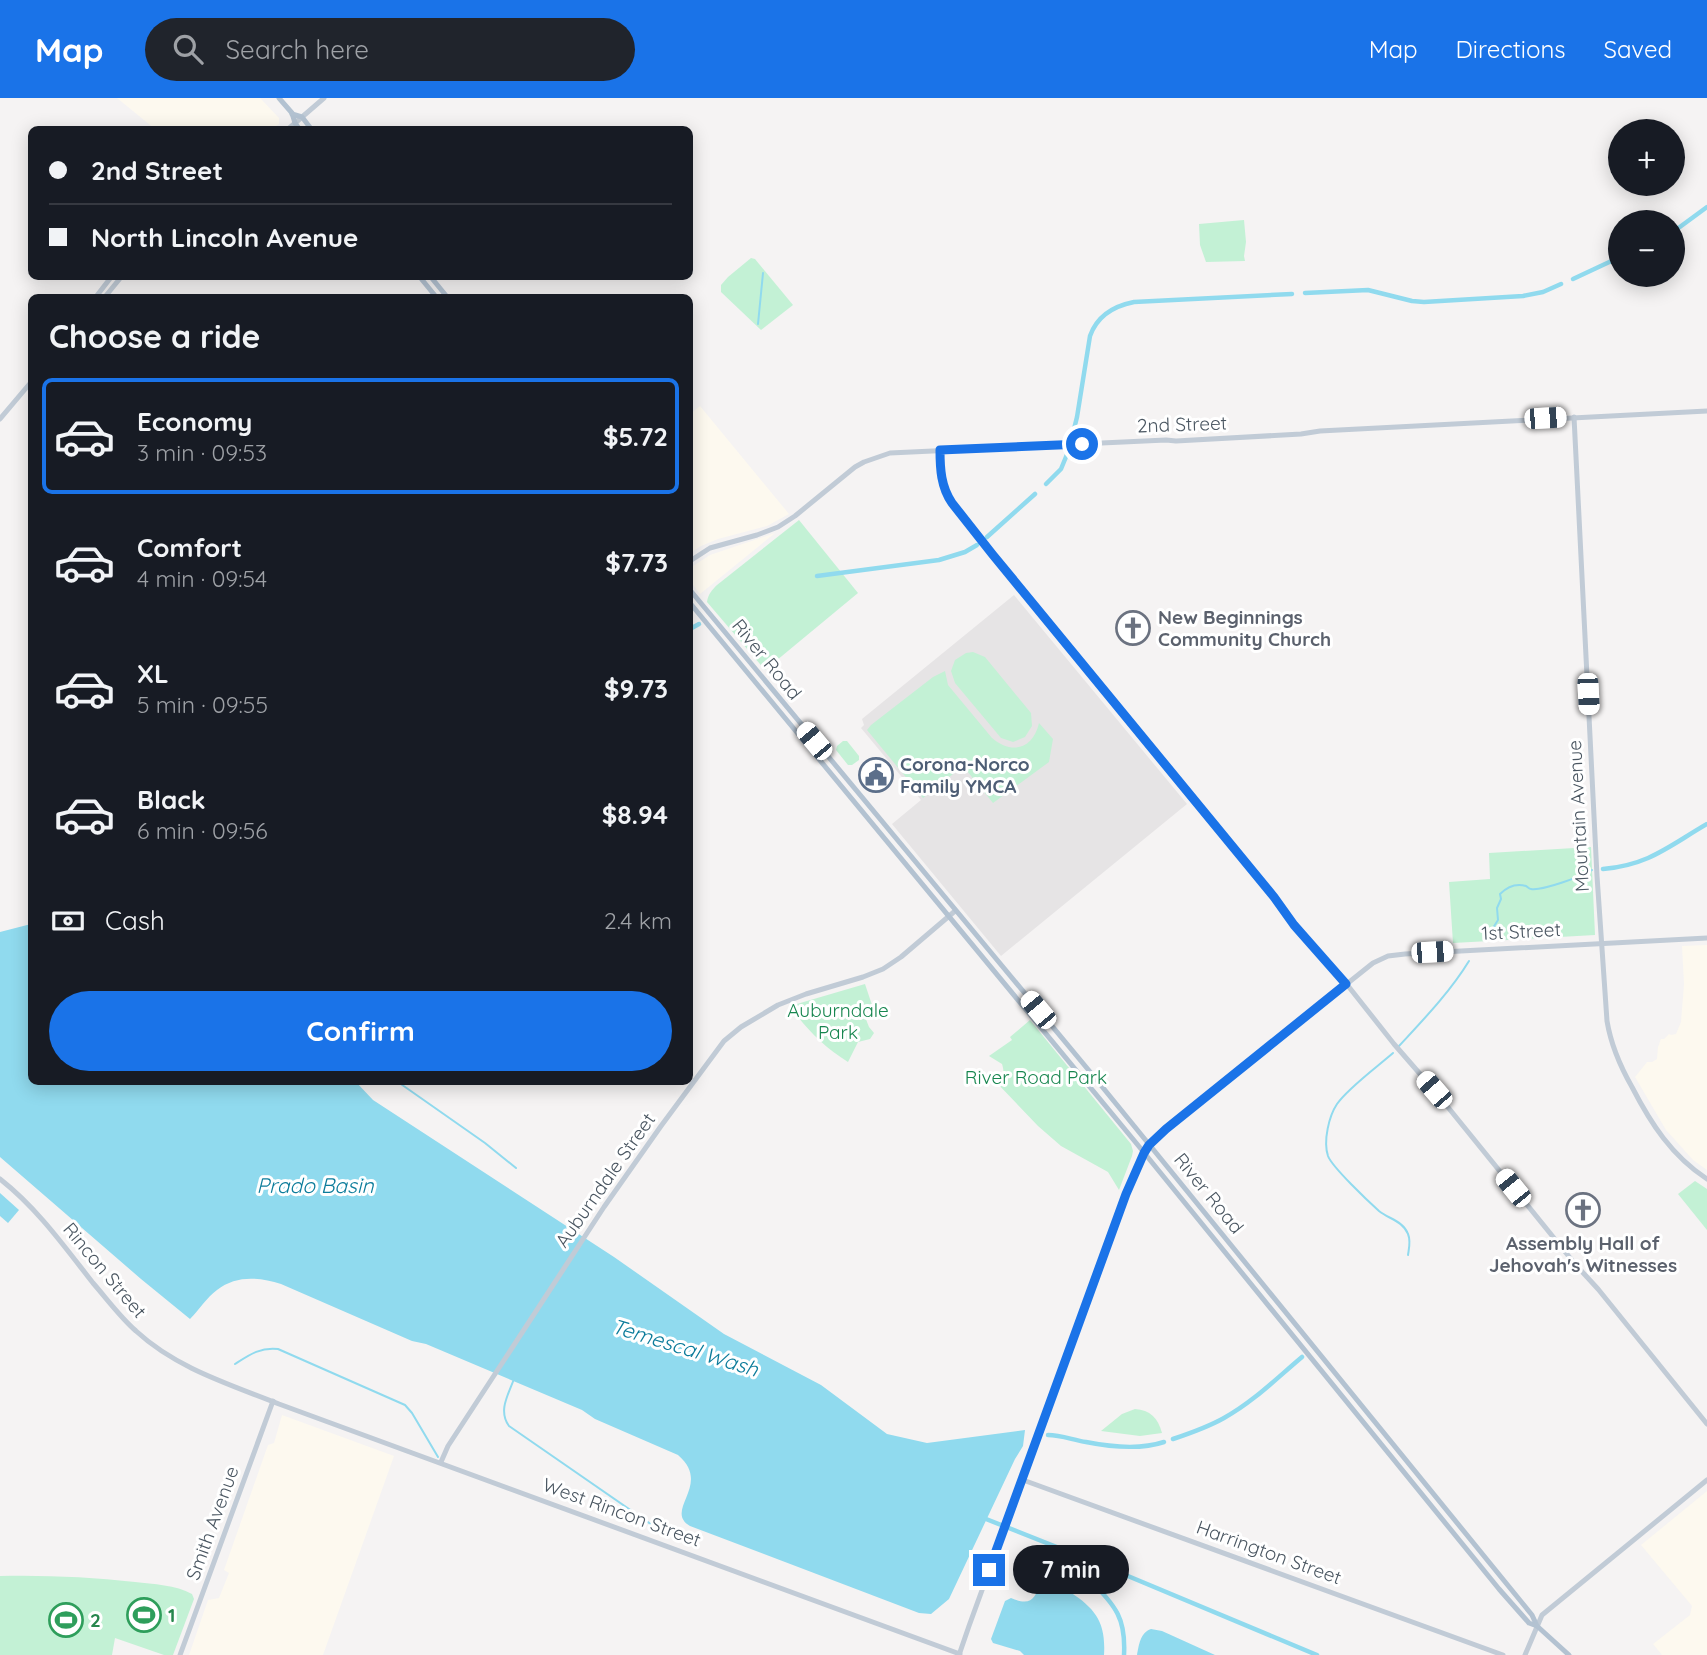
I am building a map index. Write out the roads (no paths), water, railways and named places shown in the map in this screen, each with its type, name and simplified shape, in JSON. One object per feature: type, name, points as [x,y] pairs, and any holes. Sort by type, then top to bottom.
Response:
[{"type":"main road","points":[[279,98],[292,114],[297,126]]},
{"type":"main road","points":[[292,114],[302,117],[309,126]]},
{"type":"main road","points":[[422,280],[434,294]]},
{"type":"main road","points":[[433,280],[445,294]]},
{"type":"main road","name":"River Road","points":[[693,594],[1149,1145],[1532,1615],[1537,1626]]},
{"type":"main road","name":"River Road","points":[[693,607],[1144,1153],[1499,1589],[1530,1623],[1537,1626],[1569,1655]]},
{"type":"street","points":[[292,126],[324,98]]},
{"type":"street","points":[[98,294],[110,280]]},
{"type":"street","points":[[107,294],[119,280]]},
{"type":"street","points":[[0,419],[28,386]]},
{"type":"street","name":"2nd Street","points":[[693,559],[710,548],[778,527],[855,467],[890,453],[1166,439],[1176,441],[1707,411]]},
{"type":"street","name":"Mountain Avenue","points":[[1574,417],[1596,860],[1607,1021],[1622,1069],[1654,1128],[1687,1164],[1707,1179]]},
{"type":"street","points":[[940,450],[942,481],[948,497],[985,545],[1274,897],[1294,925],[1434,1090],[1707,1424]]},
{"type":"street","name":"Auburndale Street","points":[[693,1083],[724,1041],[741,1027],[778,1005],[883,969],[955,911]]},
{"type":"street","name":"1st Street","points":[[960,1654],[1126,1194],[1149,1145],[1373,962],[1388,956],[1707,938]]},
{"type":"street","name":"Auburndale Street","points":[[441,1462],[448,1446],[587,1232],[691,1085]]},
{"type":"street","name":"Rincon Street","points":[[0,1179],[34,1209],[120,1315],[149,1343],[194,1370],[273,1401]]},
{"type":"street","name":"West Rincon Street","points":[[273,1401],[960,1654]]},
{"type":"street","name":"Smith Avenue","points":[[180,1655],[273,1401]]},
{"type":"street","name":"Harrington Street","points":[[1023,1480],[1503,1655]]},
{"type":"street","points":[[1525,1655],[1542,1615],[1707,1480]]},
{"type":"water","name":"Prado Basin","points":[[28,925],[28,1085],[359,1085],[373,1100],[614,1257],[724,1334],[821,1385],[887,1434],[927,1443],[1025,1430],[1023,1446],[949,1599],[931,1614],[919,1613],[690,1526],[683,1520],[682,1512],[691,1476],[678,1455],[595,1419],[582,1410],[281,1284],[256,1279],[224,1285],[213,1293],[190,1319],[0,1157],[0,932]]},
{"type":"water","points":[[0,1193],[19,1210],[8,1223],[0,1216]]},
{"type":"water","points":[[1045,1580],[1070,1592],[1093,1611],[1101,1625],[1104,1655],[1024,1655],[1020,1651],[993,1643],[991,1639],[1005,1601],[1011,1598],[1028,1601]]},
{"type":"water","points":[[1151,1629],[1162,1631],[1215,1655],[1137,1655],[1142,1636]]},
{"type":"waterway","points":[[1685,223],[1707,207]]},
{"type":"waterway","points":[[1573,279],[1608,263]]},
{"type":"waterway","points":[[758,324],[763,273]]},
{"type":"waterway","points":[[1305,293],[1368,290],[1424,302],[1523,296],[1543,292],[1561,284]]},
{"type":"waterway","points":[[1071,441],[1090,336],[1107,313],[1134,302],[1292,294]]},
{"type":"waterway","points":[[1046,484],[1061,469],[1068,452]]},
{"type":"waterway","points":[[987,537],[1035,494]]},
{"type":"waterway","points":[[817,576],[939,560],[965,552],[977,545]]},
{"type":"waterway","points":[[693,627],[699,624]]},
{"type":"waterway","points":[[1603,869],[1646,859],[1707,824]]},
{"type":"waterway","points":[[1486,939],[1498,920],[1500,894],[1506,889],[1519,885],[1531,889],[1544,888],[1592,870]]},
{"type":"waterway","points":[[1399,1046],[1445,994],[1469,961]]},
{"type":"waterway","points":[[1393,1053],[1337,1104],[1326,1143],[1331,1161],[1351,1184],[1379,1211],[1406,1230],[1410,1244],[1408,1255]]},
{"type":"waterway","points":[[402,1085],[516,1168]]},
{"type":"waterway","points":[[235,1364],[260,1350],[278,1349],[405,1405],[438,1457]]},
{"type":"waterway","points":[[1173,1439],[1206,1427],[1235,1412],[1302,1357]]},
{"type":"waterway","points":[[514,1379],[504,1409],[509,1426],[668,1536]]},
{"type":"waterway","points":[[1048,1435],[1115,1446],[1135,1447],[1164,1442]]},
{"type":"waterway","name":"Temescal Wash","points":[[981,1517],[1317,1655]]},
{"type":"waterway","points":[[1092,1561],[1091,1581],[1113,1606],[1121,1622],[1124,1655]]},
{"type":"place","name":"New Beginnings Community Church","points":[[1133,628]]},
{"type":"place","name":"Corona-Norco Family YMCA","points":[[876,775]]},
{"type":"place","name":"Assembly Hall of Jehovah's Witnesses","points":[[1583,1210]]},
{"type":"place","name":"1","points":[[144,1615]]},
{"type":"place","name":"2","points":[[66,1620]]},
{"type":"park label","name":"Auburndale Park","points":[[838,1021]]},
{"type":"park label","name":"River Road Park","points":[[1036,1077]]}]
